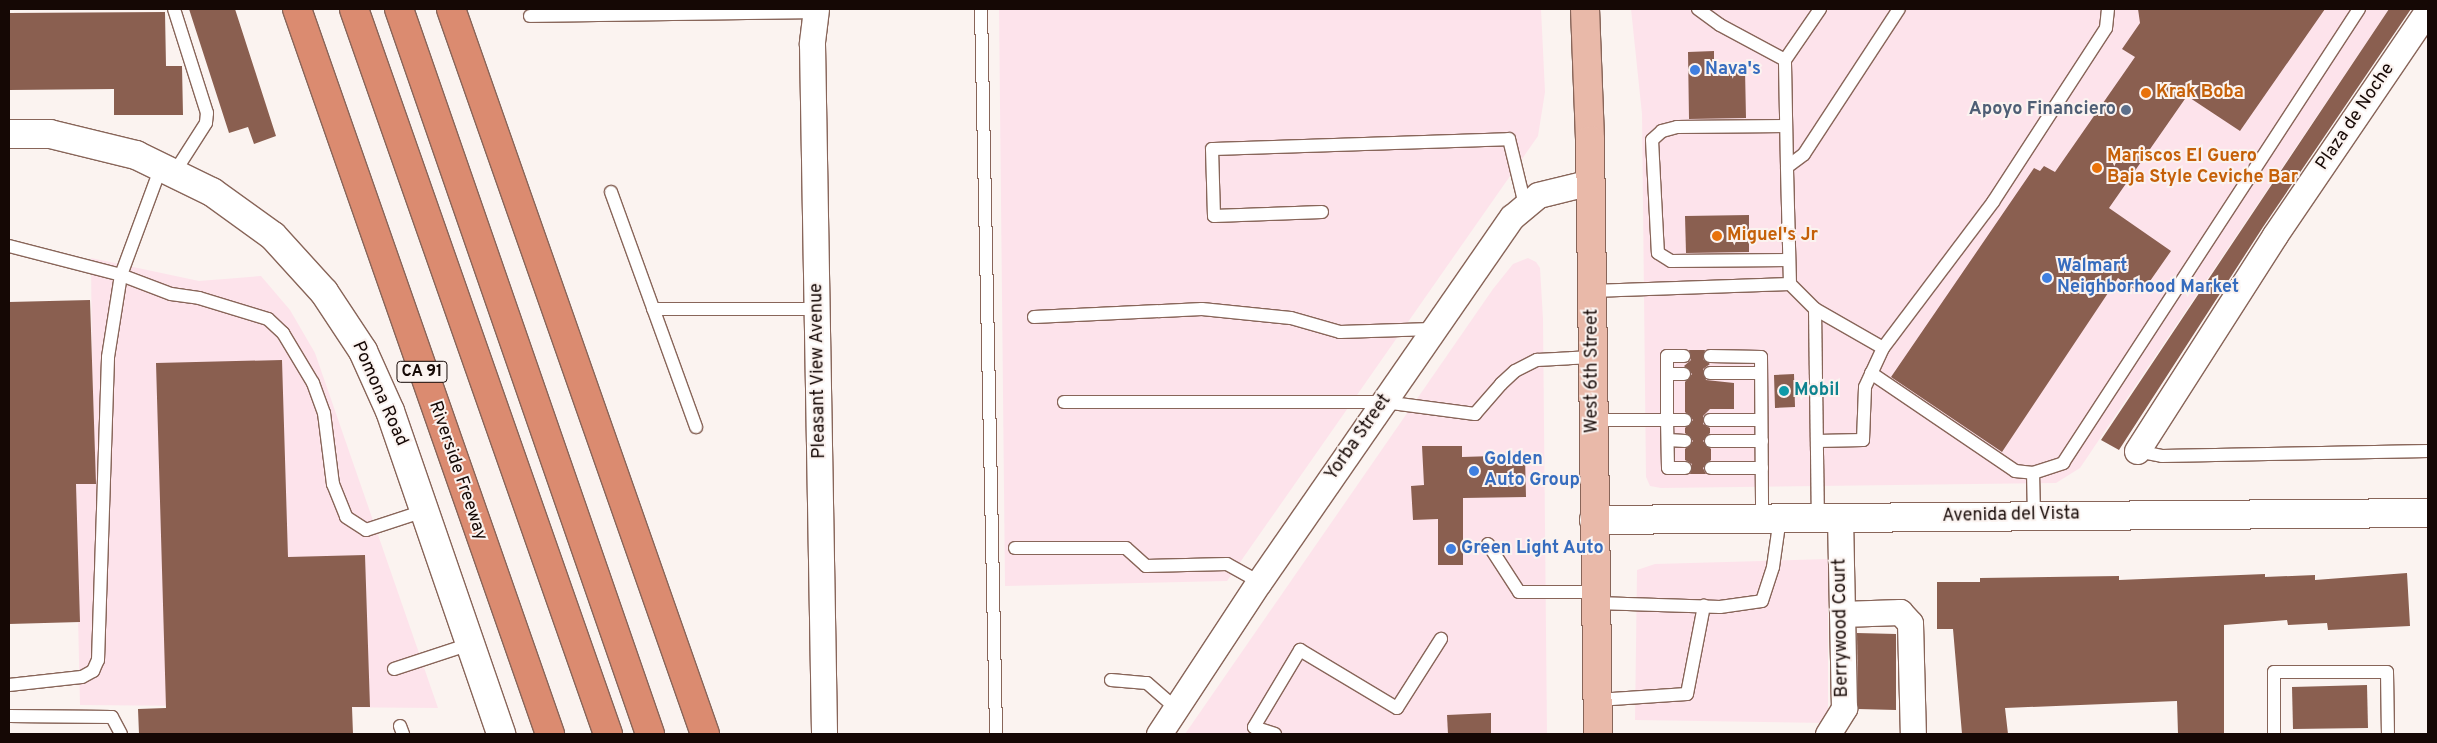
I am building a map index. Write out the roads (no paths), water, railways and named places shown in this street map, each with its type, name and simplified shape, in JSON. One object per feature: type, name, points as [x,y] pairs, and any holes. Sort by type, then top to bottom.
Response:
[{"type":"highway","name":"Riverside Freeway","points":[[297,9],[550,734]]},
{"type":"highway","points":[[354,9],[608,734]]},
{"type":"highway","points":[[399,9],[650,734]]},
{"type":"highway","points":[[451,9],[705,734]]},
{"type":"main road","name":"West 6th Street","points":[[1585,9],[1591,182],[1598,734]]},
{"type":"main road","name":"Pomona Road","points":[[9,134],[50,134],[136,155],[212,192],[273,236],[324,292],[363,351],[390,411],[501,734]]},
{"type":"main road","name":"Avenida del Vista","points":[[1594,520],[2428,513]]},
{"type":"street","name":"Pleasant View Avenue","points":[[816,10],[812,44],[824,734]]},
{"type":"street","name":"Plaza de Noche","points":[[2137,451],[2275,235],[2428,10]]},
{"type":"street","name":"Yorba Street","points":[[1159,734],[1259,582],[1384,402],[1432,329],[1512,217],[1538,194],[1591,182]]},
{"type":"street","name":"Berrywood Court","points":[[1828,734],[1844,708],[1842,614],[1829,518]]},
{"type":"street","points":[[1842,614],[1900,612],[1910,623],[1913,734]]},
{"type":"lane","points":[[9,685],[82,677],[93,670],[98,660],[108,357],[121,275],[168,170],[206,123],[208,113],[174,9]]},
{"type":"lane","points":[[980,9],[996,734]]},
{"type":"lane","points":[[1698,9],[1720,25],[1785,60]]},
{"type":"lane","points":[[1820,9],[1785,60],[1790,284],[1814,309],[1883,348]]},
{"type":"lane","points":[[1787,167],[1804,154],[1900,9]]},
{"type":"lane","points":[[1818,441],[1863,440],[1865,387],[1883,348],[1993,202],[2106,28],[2108,9]]},
{"type":"lane","points":[[1871,373],[2015,472],[2033,473],[2063,463],[2359,9]]},
{"type":"lane","points":[[530,16],[816,10]]},
{"type":"lane","points":[[1786,126],[1677,127],[1662,131],[1652,140],[1658,253],[1671,262],[1789,260]]},
{"type":"lane","points":[[1322,212],[1214,216],[1212,149],[1509,139],[1525,205]]},
{"type":"lane","points":[[611,192],[696,427]]},
{"type":"lane","points":[[9,246],[121,275],[171,294],[199,298],[268,319],[283,334],[313,383],[324,413],[333,484],[346,517],[366,530],[424,510]]},
{"type":"lane","points":[[1592,291],[1790,284]]},
{"type":"lane","points":[[653,309],[818,309]]},
{"type":"lane","points":[[1034,317],[1202,309],[1292,318],[1340,332],[1432,329]]},
{"type":"lane","points":[[1814,309],[1818,441],[1829,518]]},
{"type":"lane","points":[[1684,356],[1667,356],[1667,420],[1668,468],[1685,468]]},
{"type":"lane","points":[[1488,544],[1519,592],[1704,606],[1762,601],[1773,567],[1771,518],[1762,468],[1761,356],[1710,356]]},
{"type":"lane","points":[[1064,402],[1384,402],[1475,414],[1515,371],[1537,360],[1593,357]]},
{"type":"lane","points":[[1710,374],[1761,373]]},
{"type":"lane","points":[[1667,374],[1684,374]]},
{"type":"lane","points":[[1593,420],[1685,420]]},
{"type":"lane","points":[[1710,420],[1761,420]]},
{"type":"lane","points":[[1668,440],[1685,440]]},
{"type":"lane","points":[[1711,441],[1762,441]]},
{"type":"lane","points":[[2137,451],[2162,456],[2428,451]]},
{"type":"lane","points":[[1711,468],[1762,468]]},
{"type":"lane","points":[[2033,473],[2034,516]]},
{"type":"lane","points":[[1015,548],[1126,548],[1146,566],[1226,564],[1259,582]]},
{"type":"lane","points":[[1597,700],[1687,694],[1704,606]]},
{"type":"lane","points":[[1275,734],[1254,727],[1300,650],[1396,708],[1441,639]]},
{"type":"lane","points":[[394,669],[470,644]]},
{"type":"lane","points":[[2274,734],[2274,672],[2387,672],[2388,734]]},
{"type":"lane","points":[[1110,680],[1147,683],[1176,708]]},
{"type":"lane","points":[[9,716],[112,717],[121,734]]},
{"type":"place","name":"Nava's","points":[[1695,70]]},
{"type":"place","name":"Krak Boba","points":[[2146,93]]},
{"type":"place","name":"Apoyo Financiero","points":[[2126,110]]},
{"type":"place","name":"Mariscos El Guero Baja Style Ceviche Bar","points":[[2097,168]]},
{"type":"place","name":"Miguel's Jr","points":[[1717,236]]},
{"type":"place","name":"Walmart Neighborhood Market","points":[[2047,278]]},
{"type":"place","name":"Mobil","points":[[1784,391]]},
{"type":"place","name":"Golden Auto Group","points":[[1474,471]]},
{"type":"place","name":"Green Light Auto","points":[[1451,549]]}]
